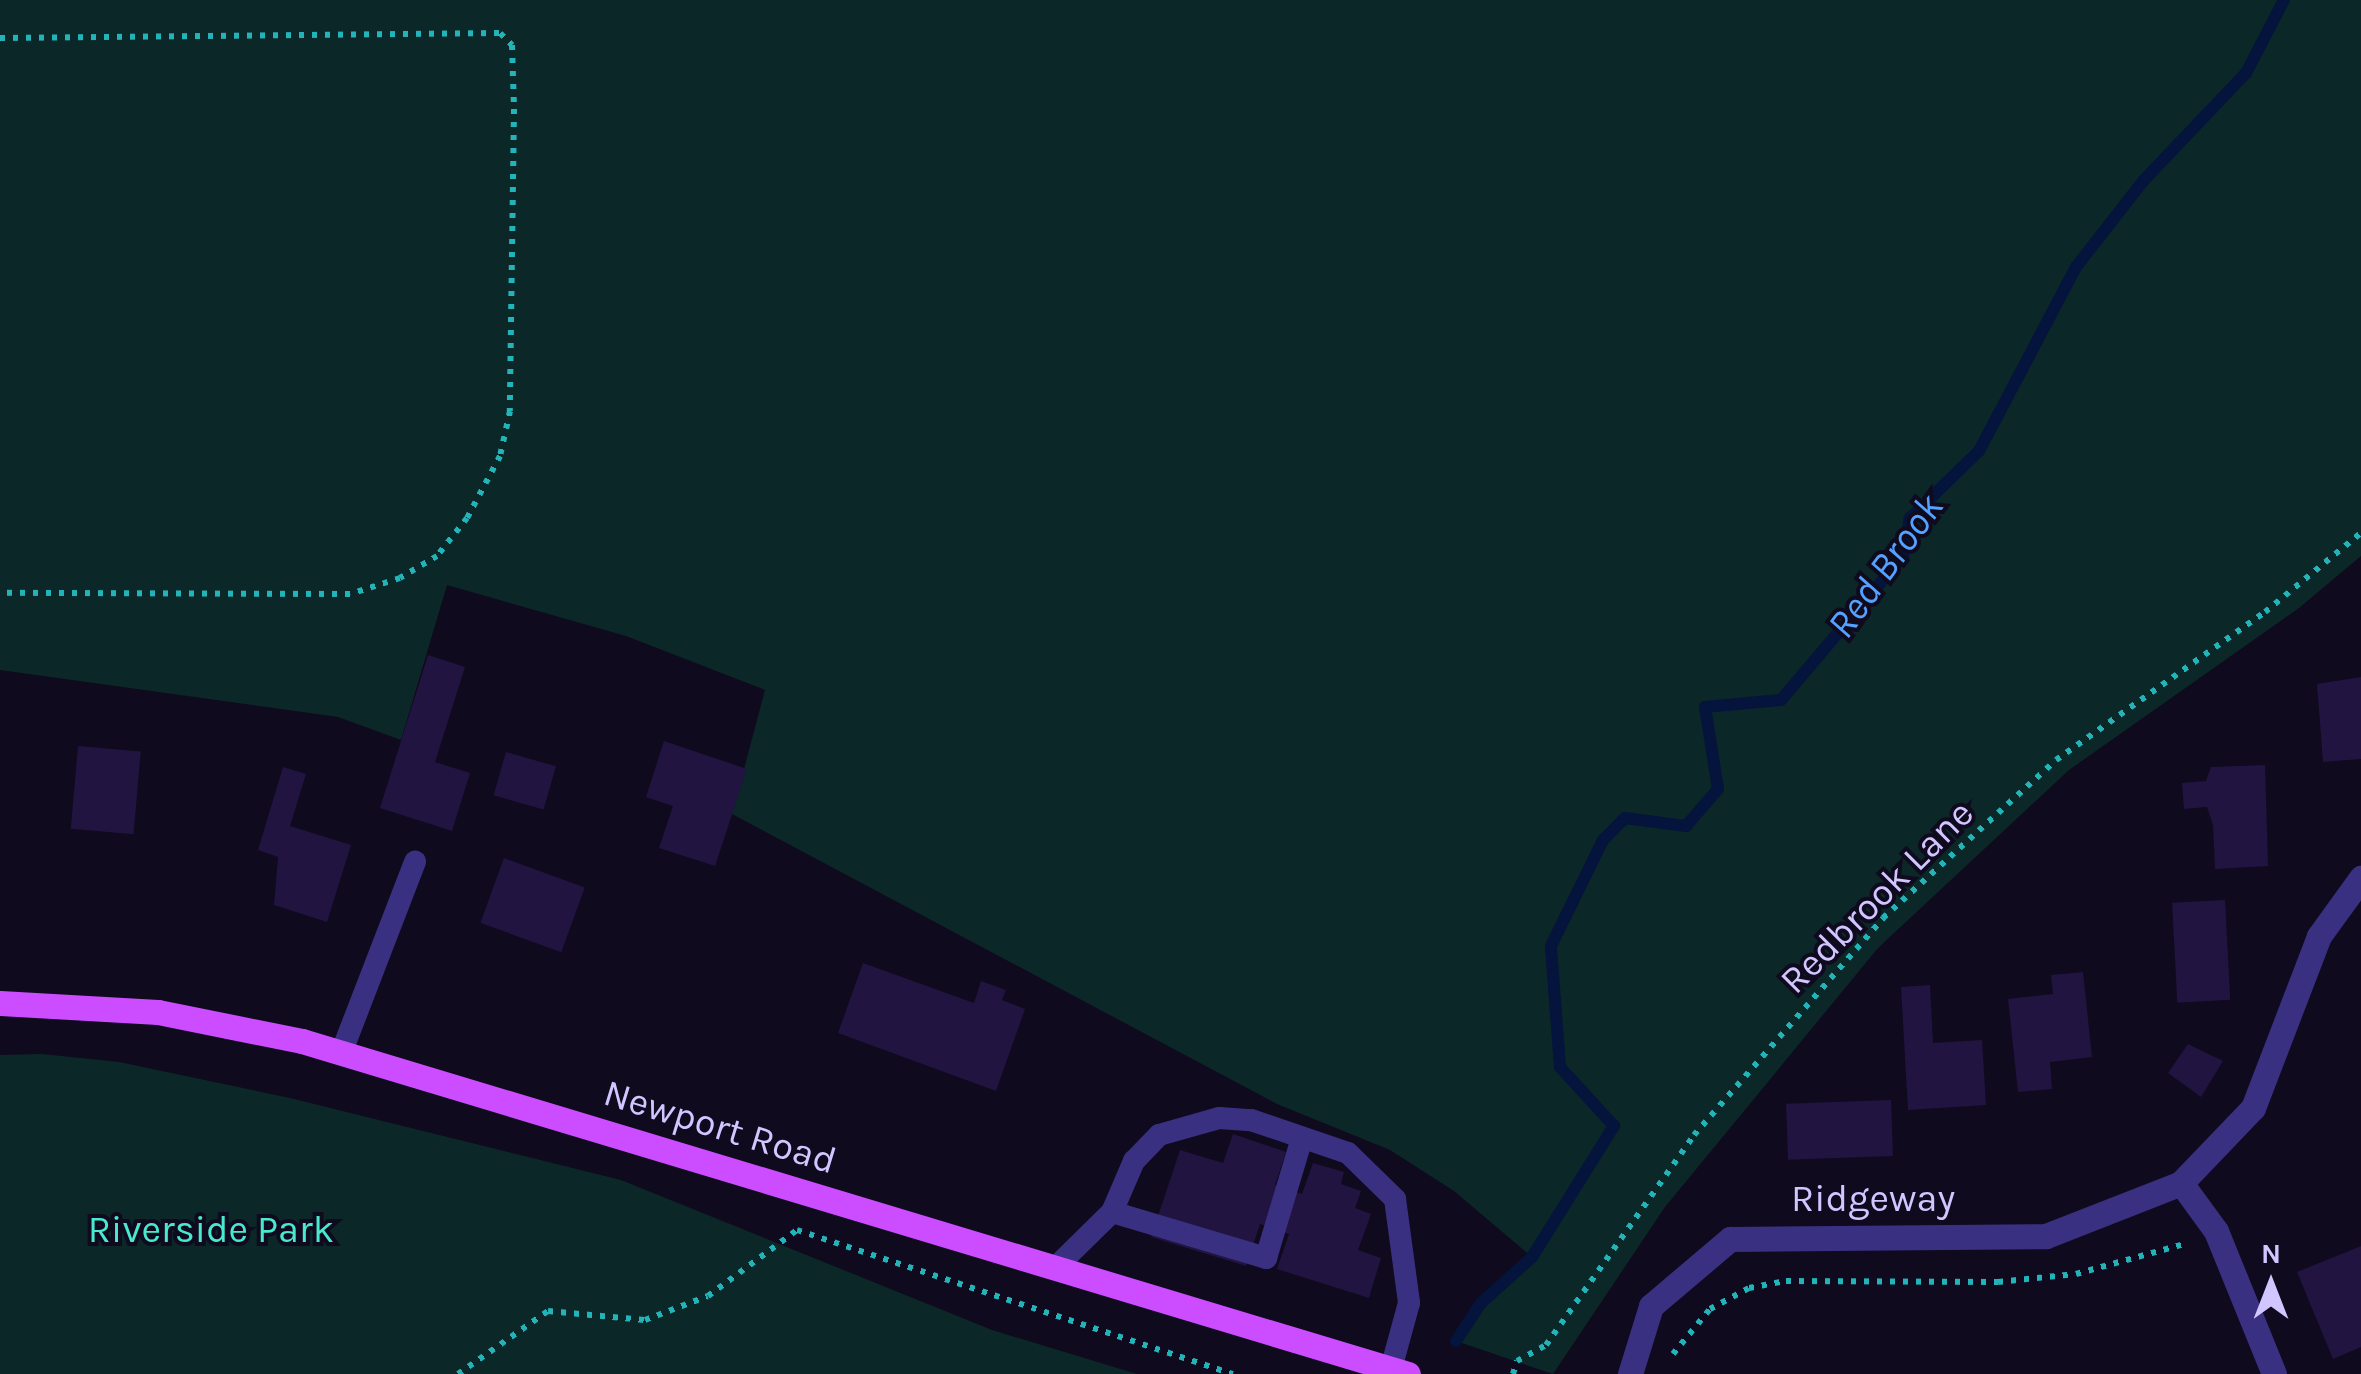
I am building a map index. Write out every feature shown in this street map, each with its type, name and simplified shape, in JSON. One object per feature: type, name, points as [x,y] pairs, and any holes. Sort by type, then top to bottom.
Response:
[{"type":"main road","name":"Newport Road","points":[[0,1003],[158,1012],[342,1052],[1400,1372]]},
{"type":"street","name":"Ridgeway","points":[[1631,1368],[1651,1306],[1730,1239],[2046,1236],[2181,1183],[2253,1108],[2318,936],[2361,878]]},
{"type":"street","points":[[2181,1183],[2216,1231],[2274,1374]]},
{"type":"lane","points":[[342,1052],[415,862]]},
{"type":"lane","points":[[1055,1268],[1112,1212],[1134,1161],[1159,1135],[1219,1118],[1251,1120],[1348,1154],[1396,1198],[1409,1303],[1400,1372]]},
{"type":"lane","points":[[1112,1212],[1266,1258],[1302,1138]]},
{"type":"path","points":[[0,38],[500,33],[512,45],[514,109],[510,410],[500,456],[468,518],[438,556],[400,578],[350,594],[0,594]]},
{"type":"path","name":"Redbrook Lane","points":[[1512,1374],[1516,1361],[1546,1345],[1694,1135],[1883,918],[2056,760],[2265,612],[2361,534]]},
{"type":"path","points":[[458,1374],[548,1312],[645,1320],[708,1296],[797,1230],[1233,1374]]},
{"type":"path","points":[[1631,1368],[1673,1354],[1710,1308],[1749,1288],[1786,1281],[1998,1282],[2076,1274],[2216,1231]]},
{"type":"green space","points":[[0,0],[2361,0],[2361,556],[2299,608],[2069,770],[1878,948],[1665,1207],[1553,1374],[1456,1341],[1481,1303],[1532,1257],[1454,1191],[1390,1150],[1277,1104],[732,814],[765,690],[626,636],[447,585],[401,740],[338,717],[0,670]]},
{"type":"green space","name":"Riverside Park","points":[[42,1054],[119,1062],[290,1098],[621,1180],[992,1330],[1137,1374],[0,1374],[0,1055]]},
{"type":"building","points":[[428,655],[465,667],[435,762],[470,773],[452,831],[380,808]]},
{"type":"building","points":[[2361,677],[2361,759],[2323,762],[2317,684]]},
{"type":"building","points":[[664,741],[747,769],[715,866],[659,848],[673,806],[646,797]]},
{"type":"building","points":[[78,746],[141,751],[134,834],[71,829]]},
{"type":"building","points":[[506,752],[556,766],[544,810],[494,795]]},
{"type":"building","points":[[2265,765],[2268,866],[2215,869],[2213,825],[2207,807],[2184,809],[2182,783],[2206,781],[2211,767]]},
{"type":"building","points":[[283,767],[306,774],[290,826],[351,845],[327,922],[274,905],[278,857],[258,850]]},
{"type":"building","points":[[504,858],[585,887],[561,952],[480,923]]},
{"type":"building","points":[[2225,900],[2230,1000],[2177,1003],[2172,903]]},
{"type":"building","points":[[863,963],[974,1003],[981,981],[1006,990],[1002,1000],[1025,1009],[996,1091],[838,1033]]},
{"type":"building","points":[[2083,972],[2092,1057],[2050,1062],[2052,1089],[2018,1092],[2008,999],[2053,994],[2051,975]]},
{"type":"building","points":[[1930,985],[1933,1043],[1982,1040],[1986,1105],[1908,1110],[1901,987]]},
{"type":"building","points":[[2188,1044],[2223,1061],[2201,1097],[2168,1073]]},
{"type":"building","points":[[1891,1100],[1893,1156],[1788,1160],[1786,1104]]},
{"type":"building","points":[[1233,1134],[1286,1152],[1275,1185],[1302,1194],[1313,1163],[1344,1172],[1341,1184],[1361,1191],[1355,1208],[1371,1214],[1358,1250],[1381,1258],[1369,1298],[1277,1269],[1289,1234],[1260,1224],[1246,1266],[1151,1237],[1180,1150],[1223,1163]]},
{"type":"building","points":[[2361,1246],[2361,1347],[2333,1359],[2297,1272]]},
{"type":"waterway","name":"Red Brook","points":[[1456,1341],[1481,1303],[1532,1257],[1614,1126],[1560,1067],[1551,946],[1603,840],[1625,818],[1686,826],[1718,789],[1705,707],[1781,700],[1903,556],[1910,518],[1979,451],[2076,267],[2144,180],[2246,73],[2284,0]]}]
